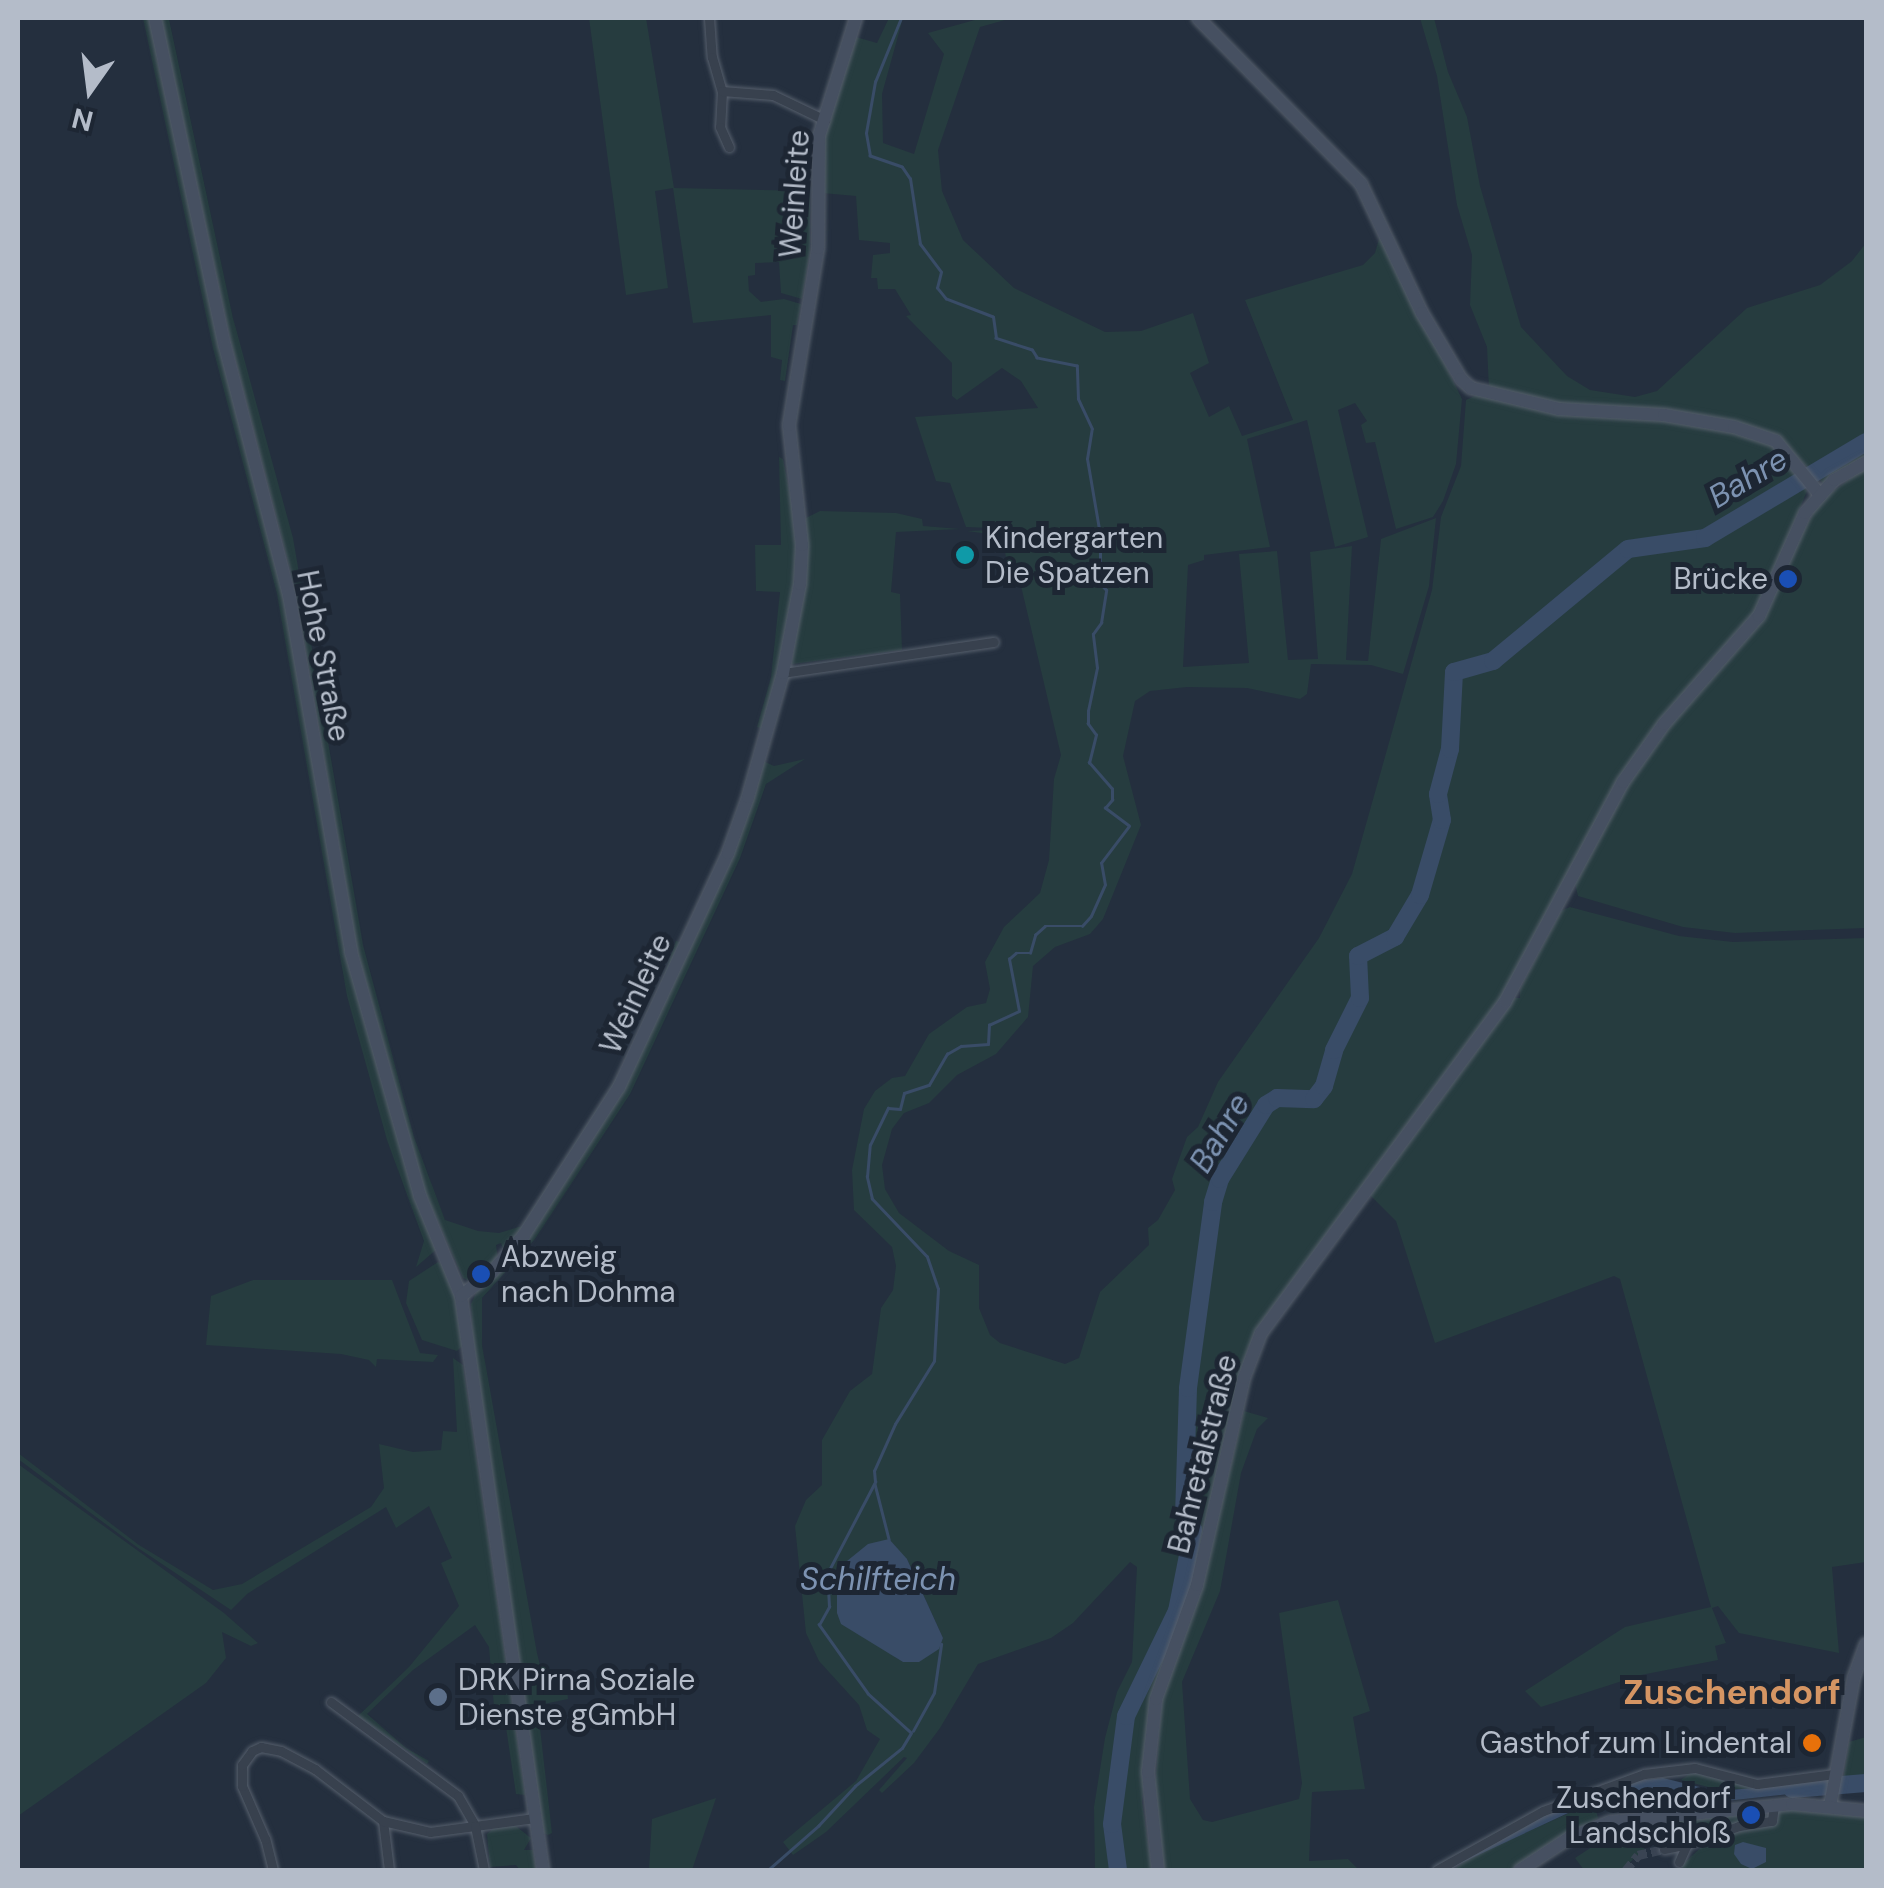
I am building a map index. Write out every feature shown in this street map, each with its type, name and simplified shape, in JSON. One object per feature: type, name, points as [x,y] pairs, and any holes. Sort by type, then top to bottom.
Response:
[{"type":"street","name":"Hohe Straße","points":[[155,18],[225,346],[289,595],[350,952],[420,1196],[462,1296],[543,1870]]},
{"type":"street","points":[[710,18],[712,58],[722,91],[720,127],[729,147]]},
{"type":"street","name":"Weinleite","points":[[462,1296],[492,1272],[524,1234],[635,1057],[728,853],[783,673],[800,584],[802,545],[789,425],[815,270],[818,150],[856,18]]},
{"type":"street","points":[[1198,18],[1361,184],[1422,313],[1460,380],[1471,388],[1560,409],[1664,415],[1734,428],[1776,442],[1816,489],[1866,462]]},
{"type":"street","points":[[722,91],[773,95],[824,120]]},
{"type":"street","name":"Bahretalstraße","points":[[1158,1870],[1148,1772],[1156,1699],[1197,1585],[1251,1354],[1278,1308],[1505,1002],[1623,782],[1664,724],[1759,616],[1816,489]]},
{"type":"street","points":[[783,673],[994,642]]},
{"type":"street","points":[[1830,1806],[1854,1678],[1866,1644]]},
{"type":"street","points":[[330,1702],[458,1796],[475,1826],[484,1870]]},
{"type":"street","points":[[273,1870],[265,1839],[242,1786],[242,1765],[252,1750],[270,1748],[297,1760],[383,1821],[430,1832],[534,1818]]},
{"type":"street","points":[[1437,1870],[1542,1812],[1644,1774],[1695,1768],[1757,1784],[1834,1782]]},
{"type":"street","points":[[1664,1849],[1738,1826],[1772,1821],[1774,1805]]},
{"type":"street","points":[[1520,1870],[1568,1838],[1610,1822],[1774,1805],[1866,1811]]},
{"type":"street","points":[[383,1821],[389,1870]]},
{"type":"street","points":[[1679,1862],[1686,1844]]},
{"type":"green space","points":[[143,18],[149,18],[159,54],[156,57],[284,595],[346,953],[416,1198],[437,1249],[416,1267],[424,1241],[387,1140],[347,996],[277,594],[213,348]]},
{"type":"green space","points":[[161,18],[169,19],[233,318],[293,538],[363,945],[414,1137],[445,1220],[499,1233],[522,1226],[613,1084],[655,1001],[676,941],[683,943],[616,1085],[512,1243],[503,1248],[501,1243],[496,1245],[498,1259],[470,1281],[463,1278],[425,1192],[357,949],[296,592],[231,342]]},
{"type":"green space","points":[[589,18],[646,18],[674,188],[810,191],[810,252],[802,299],[781,293],[779,262],[755,263],[755,275],[748,276],[749,291],[761,302],[784,299],[801,304],[797,325],[793,325],[785,381],[780,380],[782,360],[771,357],[771,315],[693,323],[673,188],[655,191],[668,288],[626,295]]},
{"type":"green space","points":[[889,18],[903,18],[882,94],[883,143],[914,154],[944,54],[928,33],[982,18],[1012,18],[980,27],[938,150],[942,191],[963,240],[1014,288],[1105,332],[1141,331],[1193,313],[1209,363],[1190,373],[1209,417],[1229,406],[1242,436],[1293,420],[1245,300],[1363,265],[1375,253],[1381,232],[1462,399],[1456,464],[1443,501],[1433,517],[1396,529],[1375,442],[1366,443],[1361,425],[1367,421],[1355,403],[1338,410],[1368,537],[1335,547],[1307,420],[1247,439],[1270,547],[1204,555],[1204,560],[1188,565],[1183,667],[1249,663],[1239,554],[1277,551],[1288,660],[1318,659],[1310,552],[1352,546],[1346,660],[1368,661],[1381,539],[1436,518],[1429,586],[1403,674],[1371,665],[1311,664],[1307,694],[1300,699],[1247,688],[1187,687],[1150,691],[1135,701],[1123,756],[1141,825],[1103,919],[1090,934],[1055,947],[1033,966],[1028,1017],[996,1054],[957,1075],[929,1103],[904,1113],[892,1129],[882,1165],[885,1189],[899,1213],[949,1251],[979,1265],[979,1308],[990,1335],[1000,1343],[1065,1364],[1079,1358],[1100,1292],[1149,1245],[1148,1228],[1158,1220],[1175,1190],[1172,1179],[1187,1137],[1198,1127],[1218,1082],[1319,938],[1352,874],[1432,590],[1441,517],[1461,466],[1466,400],[1489,389],[1487,347],[1470,305],[1472,255],[1457,205],[1437,76],[1420,18],[1434,18],[1448,72],[1467,117],[1480,186],[1521,327],[1567,376],[1590,390],[1635,397],[1657,391],[1747,308],[1820,285],[1852,261],[1866,243],[1866,457],[1823,483],[1781,441],[1730,431],[1771,443],[1807,491],[1756,614],[1662,721],[1513,982],[1258,1329],[1247,1351],[1192,1582],[1150,1699],[1142,1802],[1152,1870],[1095,1870],[1094,1807],[1105,1738],[1117,1692],[1132,1662],[1137,1567],[1130,1562],[1073,1623],[1051,1638],[978,1664],[914,1763],[882,1793],[879,1790],[907,1758],[826,1832],[793,1855],[783,1842],[856,1781],[880,1739],[867,1730],[859,1705],[819,1661],[806,1633],[795,1526],[806,1500],[822,1485],[822,1440],[850,1391],[872,1374],[881,1308],[893,1290],[896,1266],[892,1247],[854,1210],[852,1170],[864,1109],[875,1091],[892,1078],[905,1076],[929,1034],[967,1007],[986,1003],[990,989],[985,962],[1004,927],[1040,893],[1049,860],[1054,779],[1061,755],[1021,586],[1010,586],[1004,544],[995,535],[967,531],[1018,529],[966,527],[950,483],[936,481],[915,417],[1038,408],[1021,381],[1002,368],[957,400],[952,396],[952,363],[906,316],[911,315],[895,289],[878,289],[877,278],[871,278],[873,255],[890,253],[890,243],[859,240],[856,196],[822,193],[824,136],[856,37],[877,43]],"holes":[[[907,1559],[943,1638],[938,1649],[918,1662],[903,1662],[862,1635]]]},
{"type":"green space","points":[[779,457],[783,459],[795,520],[797,565],[783,658],[763,729],[757,727],[771,677],[780,592],[756,591],[755,545],[781,545]]},
{"type":"green space","points":[[1866,467],[1866,928],[1735,933],[1683,927],[1578,896],[1575,883],[1628,783],[1668,727],[1740,646],[1820,501]]},
{"type":"green space","points":[[820,511],[896,513],[922,519],[923,526],[960,529],[896,532],[891,592],[900,594],[902,650],[792,664],[806,518]]},
{"type":"green space","points":[[805,759],[766,784],[740,858],[630,1094],[535,1239],[482,1298],[482,1345],[537,1653],[540,1665],[566,1677],[568,1699],[544,1704],[545,1726],[540,1728],[552,1833],[548,1835],[543,1833],[475,1373],[471,1304],[477,1291],[489,1284],[623,1089],[732,855],[763,761],[774,766]]},
{"type":"green space","points":[[1570,907],[1679,936],[1733,942],[1866,938],[1866,1562],[1832,1567],[1839,1653],[1739,1633],[1718,1606],[1712,1608],[1726,1643],[1715,1646],[1718,1660],[1641,1675],[1541,1707],[1525,1691],[1625,1627],[1711,1607],[1620,1279],[1614,1276],[1435,1343],[1396,1221],[1370,1195],[1514,998],[1520,998],[1520,989],[1561,911]]},
{"type":"green space","points":[[438,1262],[444,1265],[455,1298],[462,1346],[457,1351],[422,1340],[406,1303],[409,1281]]},
{"type":"green space","points":[[253,1280],[392,1280],[420,1353],[438,1355],[433,1362],[377,1359],[376,1367],[369,1360],[341,1354],[206,1345],[211,1296]]},
{"type":"green space","points":[[453,1358],[463,1365],[525,1795],[516,1794],[504,1714],[495,1719],[489,1647],[475,1625],[413,1670],[367,1714],[406,1748],[429,1761],[427,1764],[358,1716],[409,1667],[459,1606],[441,1563],[452,1558],[429,1506],[396,1528],[386,1507],[247,1594],[231,1610],[138,1548],[18,1459],[18,1453],[139,1545],[213,1590],[242,1584],[371,1507],[384,1488],[379,1444],[413,1452],[441,1450],[443,1431],[457,1432]]},
{"type":"green space","points":[[1244,1411],[1268,1418],[1257,1429],[1241,1473],[1220,1591],[1182,1682],[1190,1799],[1203,1820],[1212,1822],[1299,1799],[1302,1783],[1279,1613],[1338,1600],[1370,1711],[1353,1717],[1365,1789],[1312,1792],[1309,1861],[1348,1859],[1359,1870],[1162,1870],[1154,1798],[1162,1700],[1202,1586]]},
{"type":"green space","points":[[18,1464],[224,1613],[258,1643],[251,1646],[222,1632],[226,1658],[206,1683],[18,1816]]},
{"type":"green space","points":[[1866,1737],[1866,1777],[1843,1780],[1849,1742]]},
{"type":"green space","points":[[1694,1770],[1755,1789],[1716,1789],[1681,1780]]},
{"type":"green space","points":[[716,1798],[692,1870],[649,1870],[652,1819]]},
{"type":"green space","points":[[1594,1802],[1598,1818],[1512,1870],[1453,1870],[1472,1856]]},
{"type":"green space","points":[[1779,1810],[1866,1815],[1866,1870],[1684,1870],[1681,1866],[1709,1840],[1739,1828],[1774,1824]]},
{"type":"green space","points":[[1770,1815],[1684,1842],[1674,1838],[1676,1820]]},
{"type":"green space","points":[[513,1824],[531,1838],[524,1850],[533,1850],[536,1870],[520,1870],[516,1865],[490,1867],[487,1834],[496,1826]]},
{"type":"green space","points":[[1654,1828],[1667,1833],[1633,1839],[1633,1847],[1645,1848],[1622,1870],[1584,1870],[1575,1858],[1601,1841],[1599,1834]]},
{"type":"water","name":"Schilfteich","points":[[889,1539],[907,1559],[943,1638],[939,1649],[919,1662],[903,1662],[841,1624],[837,1613],[837,1579],[847,1561],[868,1544]]},
{"type":"water","points":[[1663,1778],[1716,1791],[1816,1783],[1817,1791],[1698,1804],[1671,1788],[1629,1791],[1581,1807],[1446,1870],[1566,1806],[1627,1782]]},
{"type":"water","points":[[1743,1842],[1766,1848],[1766,1862],[1752,1869],[1741,1864],[1734,1854],[1735,1845]]},
{"type":"waterway","points":[[768,1870],[818,1826],[855,1786],[902,1748],[911,1733],[868,1694],[819,1625],[829,1607],[827,1574],[875,1482],[874,1471],[895,1424],[934,1361],[938,1289],[927,1257],[872,1199],[867,1177],[870,1145],[888,1108],[900,1109],[904,1093],[929,1085],[947,1054],[961,1046],[988,1044],[989,1025],[1019,1011],[1009,959],[1016,953],[1030,953],[1035,935],[1045,926],[1082,926],[1105,885],[1101,863],[1129,826],[1105,808],[1112,800],[1112,789],[1089,763],[1096,735],[1088,724],[1097,668],[1093,634],[1101,623],[1106,590],[1100,584],[1100,535],[1087,459],[1092,429],[1078,399],[1077,366],[1037,358],[1032,350],[996,338],[993,317],[946,299],[937,288],[941,272],[920,244],[910,179],[902,167],[870,156],[866,133],[875,82],[901,18]]},
{"type":"waterway","name":"Bahre","points":[[1118,1870],[1112,1824],[1126,1716],[1177,1611],[1193,1530],[1184,1516],[1188,1388],[1213,1202],[1220,1179],[1266,1105],[1277,1098],[1314,1099],[1324,1086],[1334,1050],[1360,998],[1358,956],[1395,937],[1420,895],[1442,820],[1438,794],[1450,749],[1454,672],[1493,661],[1628,549],[1705,538],[1866,442]]},
{"type":"waterway","points":[[875,1484],[889,1539]]},
{"type":"waterway","points":[[913,1731],[934,1693],[941,1645]]},
{"type":"waterway","points":[[1792,1789],[1866,1783]]},
{"type":"tunnel","points":[[1626,1870],[1638,1855],[1664,1849]]},
{"type":"place","name":"Kindergarten Die Spatzen","points":[[965,555]]},
{"type":"place","name":"Brücke","points":[[1788,579]]},
{"type":"place","name":"Abzweig nach Dohma","points":[[481,1274]]},
{"type":"place","name":"DRK Pirna Soziale Dienste gGmbH","points":[[438,1697]]},
{"type":"place","name":"Gasthof zum Lindental","points":[[1812,1743]]},
{"type":"place","name":"Zuschendorf Landschloß","points":[[1751,1815]]},
{"type":"district","name":"Zuschendorf","points":[[1732,1692]]}]
